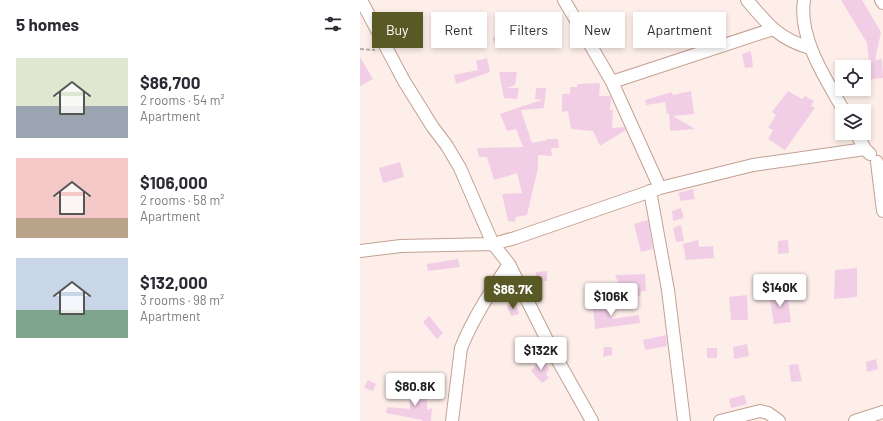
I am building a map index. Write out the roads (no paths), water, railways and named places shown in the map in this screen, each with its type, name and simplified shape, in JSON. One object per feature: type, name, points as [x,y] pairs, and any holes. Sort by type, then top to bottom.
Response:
[{"type":"street","points":[[361,0],[404,81],[460,168],[493,244],[509,264],[552,350],[592,421]]},
{"type":"street","points":[[564,0],[612,82],[655,190],[684,421]]},
{"type":"street","points":[[748,0],[773,29],[784,38],[796,44],[810,48]]},
{"type":"street","points":[[804,0],[804,20],[810,48],[840,104]]},
{"type":"street","points":[[612,82],[773,29]]},
{"type":"street","points":[[860,140],[865,149],[880,166],[883,211]]},
{"type":"street","points":[[360,251],[401,246],[493,244],[515,238],[655,190],[753,165],[865,149]]},
{"type":"street","points":[[452,421],[461,348],[486,298],[509,264]]},
{"type":"street","points":[[720,421],[760,411],[768,413],[779,421]]},
{"type":"street","points":[[863,420],[883,412]]}]
